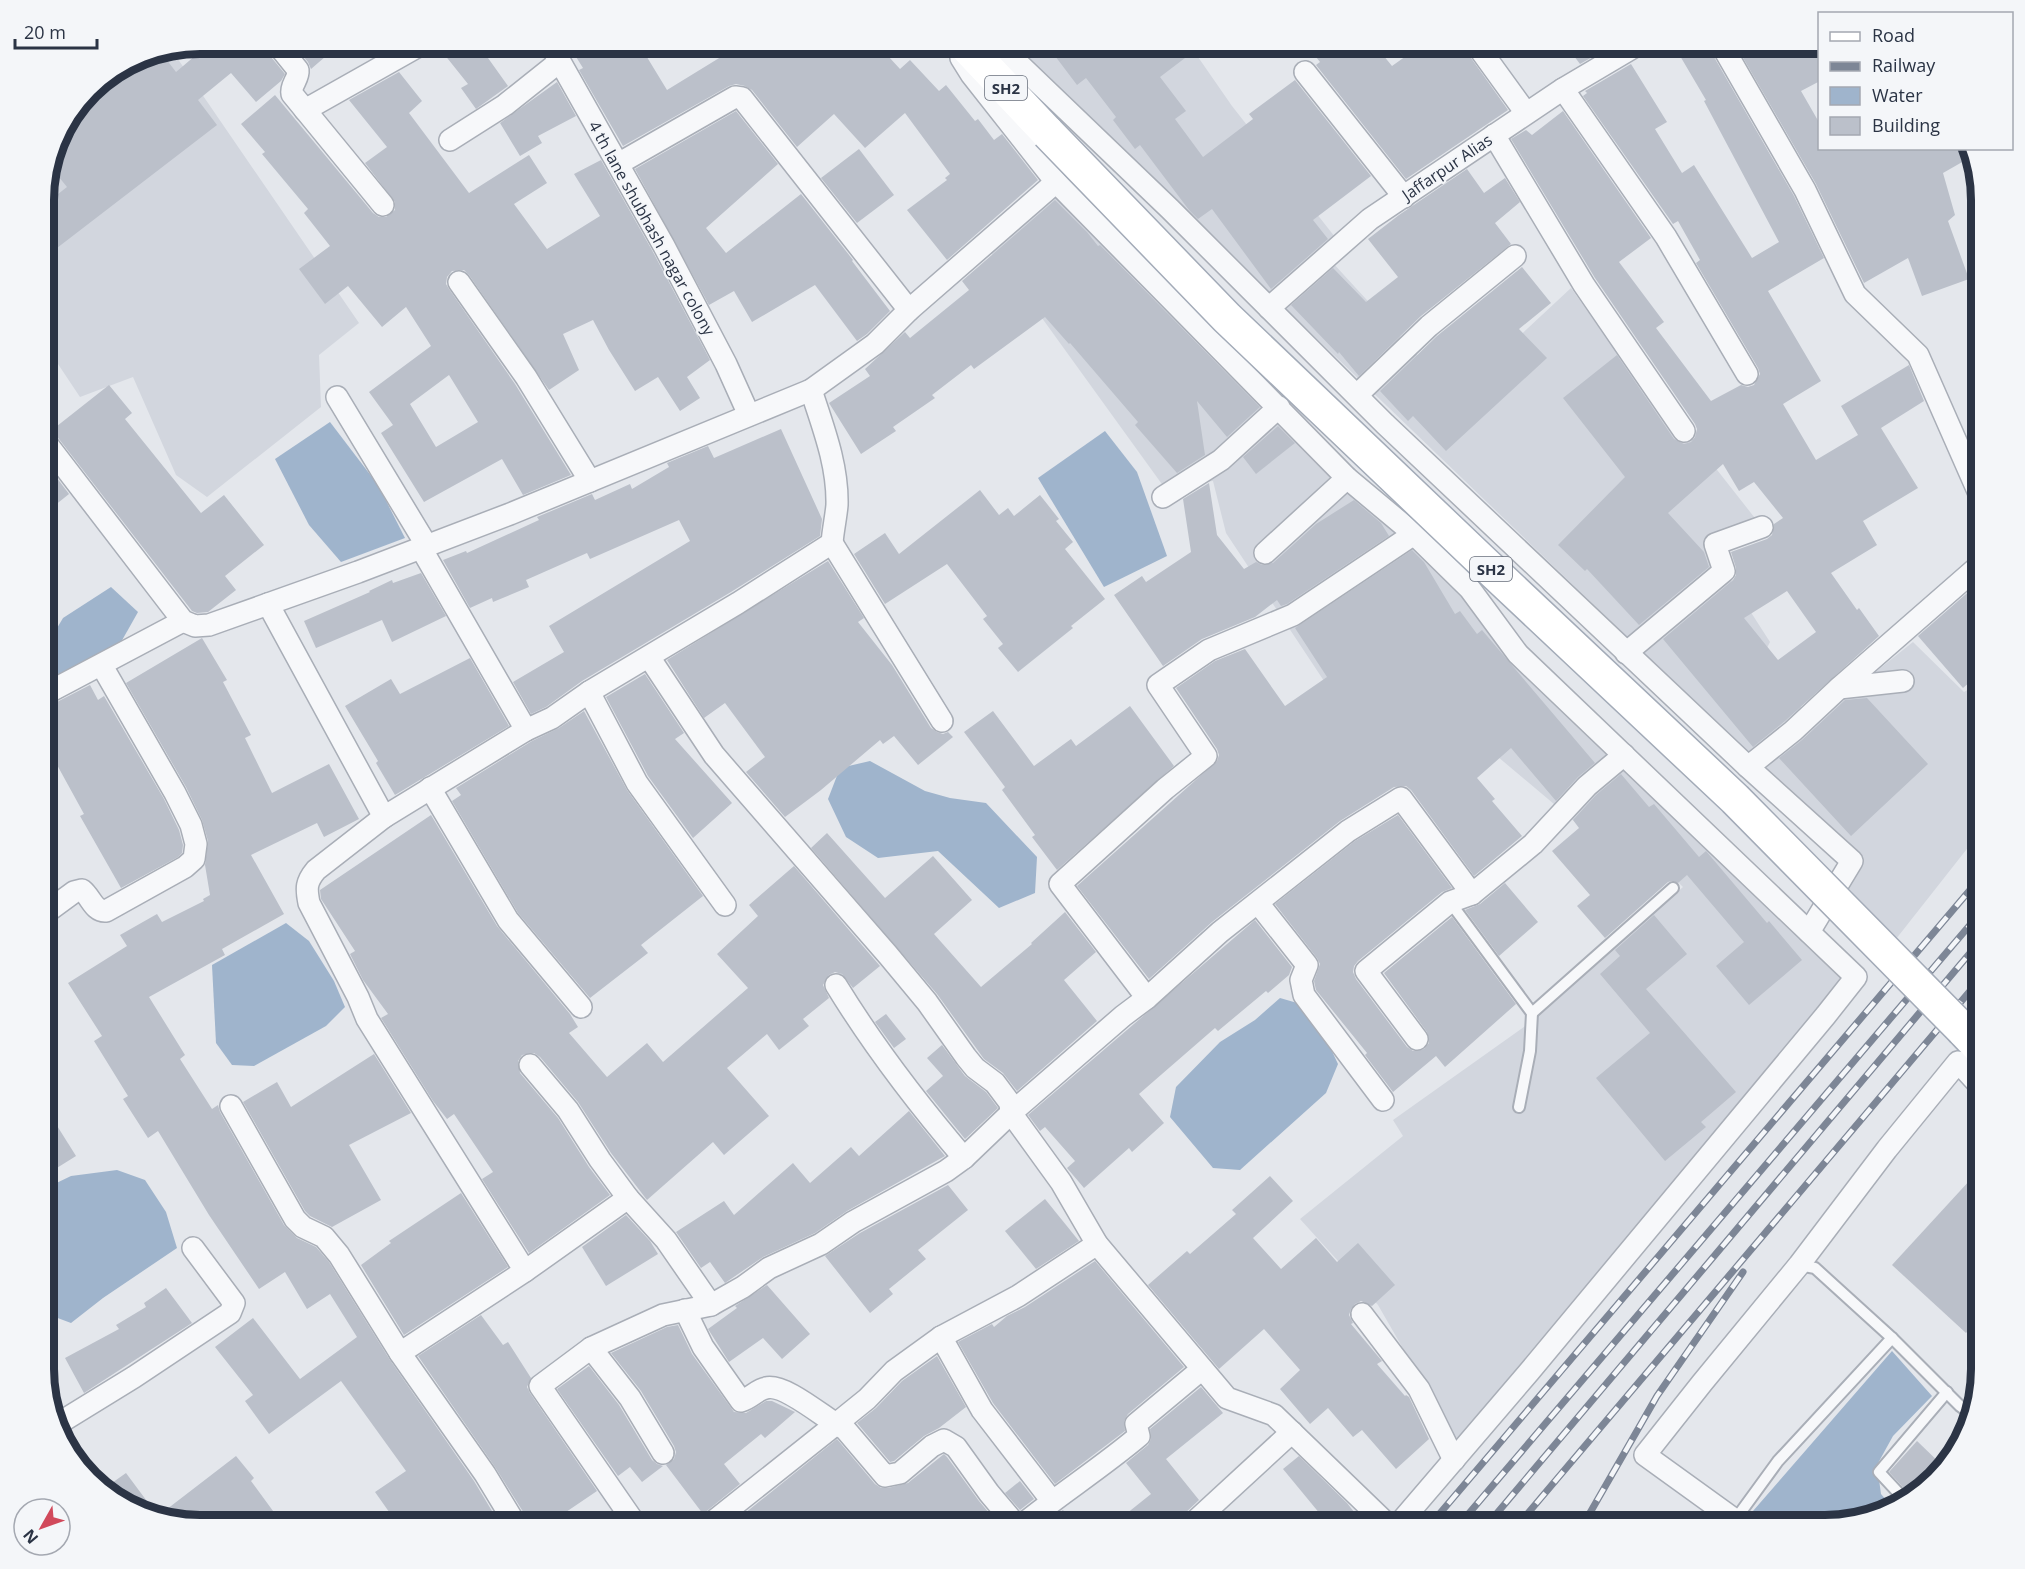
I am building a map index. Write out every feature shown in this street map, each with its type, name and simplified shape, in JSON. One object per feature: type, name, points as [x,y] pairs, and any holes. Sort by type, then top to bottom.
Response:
[{"type":"main road","name":"SH2","points":[[973,54],[1236,326],[1735,799],[1971,1038]]},
{"type":"street","points":[[286,54],[297,66],[299,74],[291,91],[292,94],[383,206]]},
{"type":"street","points":[[305,110],[404,54]]},
{"type":"street","points":[[450,140],[505,105],[550,54]]},
{"type":"street","name":"4 th lane shubhash nagar colony","points":[[557,54],[664,246],[726,363],[749,415]]},
{"type":"street","points":[[958,54],[971,74],[1056,182],[1347,478],[1414,534],[1470,589],[1518,654],[1856,977],[1826,1016],[1407,1515]]},
{"type":"street","points":[[1008,54],[1170,209],[1385,424],[1626,653],[1852,861],[1809,932]]},
{"type":"street","points":[[1483,54],[1526,113]]},
{"type":"street","name":"Jaffarpur Alias","points":[[1269,308],[1370,219],[1563,88],[1622,54]]},
{"type":"street","points":[[1727,54],[1805,190],[1855,294],[1918,355],[1971,473]]},
{"type":"street","points":[[1305,72],[1404,197]]},
{"type":"street","points":[[1563,88],[1666,237],[1747,374]]},
{"type":"street","points":[[618,164],[735,97],[742,98],[909,310]]},
{"type":"street","points":[[1494,135],[1584,285],[1683,431]]},
{"type":"street","points":[[54,453],[183,621],[195,626],[209,625],[510,514],[811,390],[874,344],[909,310],[1056,182]]},
{"type":"street","points":[[1357,395],[1430,326],[1515,256]]},
{"type":"street","points":[[459,282],[526,377],[590,481]]},
{"type":"street","points":[[811,390],[831,450],[835,479],[837,504],[832,543],[942,722]]},
{"type":"street","points":[[337,397],[526,730]]},
{"type":"street","points":[[1163,497],[1221,460],[1279,407]]},
{"type":"street","points":[[1265,553],[1347,478]]},
{"type":"street","points":[[1626,653],[1724,571],[1715,544],[1762,527]]},
{"type":"street","points":[[1147,998],[1060,884],[1165,789],[1206,756],[1158,685],[1209,650],[1293,615],[1414,534]]},
{"type":"street","points":[[525,1270],[367,1019],[358,996],[309,903],[306,886],[309,878],[384,817],[526,730],[552,718],[589,692],[832,543]]},
{"type":"street","points":[[1748,767],[1793,731],[1971,574]]},
{"type":"street","points":[[268,604],[384,817]]},
{"type":"street","points":[[54,690],[183,621]]},
{"type":"street","points":[[649,657],[714,755],[888,955],[927,1002],[975,1068],[995,1083],[1010,1103],[1011,1113],[1061,1182],[1096,1244],[1202,1369],[1227,1398],[1274,1415],[1377,1515]]},
{"type":"street","points":[[54,907],[74,892],[82,890],[97,909],[106,911],[186,867],[194,859],[196,844],[191,825],[176,794],[102,666]]},
{"type":"street","points":[[1839,688],[1903,681]]},
{"type":"street","points":[[589,692],[637,783],[725,905]]},
{"type":"street","points":[[1417,1039],[1366,971],[1450,902],[1472,894],[1533,844],[1587,786],[1624,755]]},
{"type":"street","points":[[430,788],[508,920],[581,1007]]},
{"type":"street","points":[[628,1515],[540,1386],[591,1348],[663,1315],[711,1305],[743,1287],[769,1268],[821,1244],[853,1222],[946,1171],[964,1158],[1011,1113],[1147,998],[1220,932],[1348,831],[1401,798],[1472,894]]},
{"type":"street","points":[[1258,903],[1307,965],[1301,980],[1304,995],[1383,1100]]},
{"type":"street","points":[[836,985],[910,1093],[964,1158]]},
{"type":"street","points":[[1728,1515],[1645,1455],[1799,1265],[1887,1149],[1958,1062],[1971,1076]]},
{"type":"street","points":[[530,1065],[568,1110],[600,1160],[628,1198],[666,1240],[711,1305]]},
{"type":"street","points":[[231,1106],[295,1219],[303,1227],[324,1237],[339,1255],[400,1353],[485,1474],[509,1515]]},
{"type":"street","points":[[400,1353],[628,1198]]},
{"type":"street","points":[[723,1515],[867,1399],[894,1371],[941,1337],[1018,1296],[1096,1244]]},
{"type":"street","points":[[63,1420],[230,1313],[234,1303],[194,1248]]},
{"type":"street","points":[[685,1310],[703,1347],[741,1401],[750,1398],[764,1388],[776,1387],[787,1392],[836,1425],[846,1429],[885,1476],[900,1473],[932,1446],[944,1440],[956,1447],[1007,1515]]},
{"type":"street","points":[[1362,1314],[1419,1389],[1454,1461]]},
{"type":"street","points":[[941,1337],[982,1410],[1052,1501]]},
{"type":"street","points":[[591,1348],[630,1398],[663,1453]]},
{"type":"street","points":[[1035,1515],[1103,1466],[1139,1436],[1136,1424],[1202,1369]]},
{"type":"street","points":[[1203,1515],[1292,1432]]},
{"type":"lane","points":[[1532,1013],[1673,888]]},
{"type":"lane","points":[[1450,902],[1532,1013],[1530,1051],[1520,1107]]},
{"type":"lane","points":[[1799,1265],[1815,1268],[1965,1408]]},
{"type":"lane","points":[[1744,1515],[1778,1461],[1892,1338]]},
{"type":"lane","points":[[1899,1494],[1879,1472],[1947,1392]]},
{"type":"shaded area","points":[[1024,54],[1196,54],[1232,106],[1342,246],[1272,301]]},
{"type":"shaded area","points":[[176,56],[359,323],[319,355],[321,407],[207,497],[176,475],[133,377],[80,397],[54,358],[54,191],[59,162],[69,135],[84,111],[104,90],[144,65]]},
{"type":"shaded area","points":[[1061,181],[1285,395],[1516,658],[1848,982],[1458,1444],[1378,1305],[1300,1219],[1403,1136],[1393,1120],[1535,1019],[1683,887],[1639,844],[1618,858],[1466,730],[1387,776],[1226,533],[1213,481],[1164,487],[1034,307],[987,248]]},
{"type":"shaded area","points":[[1332,262],[1455,396],[1571,288],[1680,441],[1692,438],[1758,522],[1707,544],[1770,642],[1760,662],[1814,721],[1913,642],[1964,692],[1971,688],[1971,844],[1896,939],[1841,880],[1850,851],[1285,308]]},
{"type":"water","points":[[330,422],[378,485],[405,538],[341,562],[309,525],[275,459]]},
{"type":"water","points":[[1105,431],[1137,472],[1167,556],[1104,587],[1038,478]]},
{"type":"water","points":[[111,587],[138,612],[116,651],[54,679],[54,633],[63,618]]},
{"type":"water","points":[[870,761],[925,791],[950,798],[986,803],[1037,857],[1035,893],[999,908],[938,851],[878,858],[846,837],[828,799],[840,768]]},
{"type":"water","points":[[286,923],[309,941],[334,981],[345,1007],[326,1026],[254,1066],[232,1065],[216,1043],[212,965]]},
{"type":"water","points":[[1280,998],[1311,1007],[1338,1064],[1326,1093],[1240,1170],[1213,1168],[1170,1117],[1176,1087],[1220,1042],[1255,1020]]},
{"type":"water","points":[[117,1170],[145,1180],[166,1212],[177,1248],[103,1298],[71,1323],[54,1317],[54,1184],[71,1176]]},
{"type":"water","points":[[1892,1351],[1932,1396],[1893,1436],[1877,1465],[1881,1494],[1887,1501],[1844,1514],[1756,1515],[1753,1511]]},
{"type":"building","points":[[197,54],[269,54],[285,74],[281,81],[256,102],[231,73],[198,100],[217,125],[54,250],[54,197],[67,187],[56,174],[59,162],[69,135],[84,111],[104,90],[144,65],[166,58],[176,72]]},
{"type":"building","points":[[301,54],[328,54],[311,69]]},
{"type":"building","points":[[444,54],[485,54],[508,86],[476,109],[461,88],[468,84]]},
{"type":"building","points":[[574,54],[645,54],[667,90],[726,54],[886,54],[900,69],[910,60],[939,91],[946,85],[975,121],[978,119],[994,140],[1002,134],[1038,180],[947,260],[907,210],[947,180],[945,178],[950,174],[905,113],[865,148],[834,114],[797,147],[752,90],[736,84],[623,146],[579,70],[583,68]]},
{"type":"building","points":[[1054,54],[1182,54],[1185,58],[1160,77],[1186,111],[1175,119],[1203,157],[1253,119],[1249,114],[1295,80],[1371,176],[1313,220],[1328,239],[1271,289],[1212,209],[1198,219],[1140,145],[1135,149],[1113,120],[1116,117],[1086,78],[1077,85]]},
{"type":"building","points":[[1314,54],[1382,54],[1392,66],[1409,54],[1468,54],[1508,110],[1406,179],[1316,65],[1320,62]]},
{"type":"building","points":[[1572,54],[1598,54],[1580,64]]},
{"type":"building","points":[[1679,54],[1712,54],[1794,196],[1824,258],[1768,291],[1821,381],[1783,404],[1816,460],[1858,435],[1841,406],[1909,365],[1924,401],[1881,428],[1918,488],[1863,521],[1877,545],[1831,573],[1879,636],[1753,747],[1663,639],[1733,580],[1736,568],[1731,552],[1767,539],[1772,535],[1774,524],[1783,518],[1754,482],[1739,491],[1723,464],[1668,513],[1704,552],[1709,567],[1639,625],[1587,569],[1585,571],[1558,545],[1625,477],[1563,398],[1617,355],[1674,439],[1684,444],[1691,442],[1697,429],[1595,278],[1511,139],[1526,130],[1532,135],[1563,111],[1651,238],[1619,262],[1664,322],[1656,328],[1711,401],[1741,385],[1748,387],[1754,385],[1760,374],[1758,368],[1696,263],[1700,260],[1678,221],[1673,224],[1583,96],[1587,93],[1585,91],[1631,64],[1667,122],[1655,129],[1682,173],[1694,165],[1752,258],[1779,242],[1704,101],[1706,100]],"holes":[[[1787,591],[1816,632],[1778,660],[1744,618]]]},
{"type":"building","points":[[1741,54],[1818,54],[1818,82],[1801,91],[1818,121],[1818,150],[1962,150],[1965,160],[1943,173],[1955,215],[1948,221],[1969,279],[1922,296],[1908,258],[1864,283],[1816,184]]},
{"type":"building","points":[[399,72],[422,101],[409,113],[469,193],[529,155],[547,183],[514,204],[547,249],[600,216],[574,174],[601,160],[710,360],[687,377],[700,398],[680,411],[658,377],[635,391],[593,320],[563,334],[579,370],[549,390],[469,275],[464,270],[452,271],[447,277],[446,284],[515,384],[571,475],[523,495],[502,459],[424,502],[381,433],[393,425],[369,392],[431,346],[406,307],[382,327],[348,286],[325,304],[299,269],[330,246],[304,213],[308,209],[262,154],[265,152],[241,124],[275,95],[373,213],[379,217],[386,217],[395,210],[395,202],[365,163],[387,147],[349,100]],"holes":[[[449,375],[478,422],[436,447],[410,404]]]},
{"type":"building","points":[[557,82],[576,116],[538,136],[542,143],[520,156],[500,123]]},
{"type":"building","points":[[736,111],[778,164],[706,228],[726,253],[801,194],[890,311],[857,341],[815,285],[752,322],[734,291],[709,305],[635,169]]},
{"type":"building","points":[[859,149],[894,195],[857,223],[821,178]]},
{"type":"building","points":[[1467,169],[1484,193],[1505,178],[1520,202],[1495,223],[1511,244],[1421,316],[1359,376],[1339,352],[1338,354],[1291,305],[1333,268],[1366,302],[1398,277],[1368,239]]},
{"type":"building","points":[[1055,200],[1098,246],[1100,245],[1260,407],[1227,437],[1197,401],[1205,455],[1177,473],[1135,425],[1138,422],[1045,317],[974,369],[971,365],[932,395],[935,398],[893,427],[896,431],[861,454],[829,403],[870,376],[865,369],[905,332],[910,338],[969,290],[962,281]]},
{"type":"building","points":[[1522,267],[1551,303],[1519,329],[1547,358],[1446,451],[1413,416],[1408,421],[1380,391],[1437,336]]},
{"type":"building","points":[[109,385],[132,413],[125,419],[201,513],[224,495],[264,545],[225,576],[236,590],[208,612],[192,611],[54,433],[54,428]]},
{"type":"building","points":[[1278,426],[1295,443],[1256,474],[1243,457]]},
{"type":"building","points":[[781,429],[822,519],[820,536],[582,681],[546,707],[531,714],[513,682],[564,652],[549,626],[690,541],[679,520],[590,559],[587,553],[526,580],[529,587],[493,602],[492,598],[470,608],[443,560],[466,551],[467,553],[539,520],[537,517],[592,494],[595,500],[630,484],[632,489],[669,467],[667,463],[708,446],[714,458]]},
{"type":"building","points":[[54,474],[69,494],[54,506]]},
{"type":"building","points":[[1209,483],[1217,535],[1244,569],[1256,562],[1262,565],[1273,563],[1316,524],[1354,500],[1381,523],[1389,536],[1287,604],[1281,606],[1277,600],[1255,617],[1202,639],[1163,666],[1114,595],[1142,576],[1146,582],[1191,552],[1183,499]]},
{"type":"building","points":[[980,490],[999,515],[1008,508],[1014,516],[1040,495],[1059,519],[1056,521],[1073,542],[1065,549],[1105,599],[1018,672],[998,648],[1003,644],[983,619],[987,616],[947,564],[885,604],[854,554],[885,533],[899,554]]},
{"type":"building","points":[[1412,550],[1424,562],[1455,614],[1460,611],[1477,634],[1482,630],[1595,763],[1578,777],[1556,801],[1511,748],[1477,778],[1495,799],[1492,801],[1522,836],[1474,876],[1411,790],[1406,786],[1394,787],[1340,821],[1212,922],[1149,979],[1077,886],[1217,761],[1219,755],[1217,749],[1176,688],[1215,661],[1245,649],[1285,706],[1327,677],[1295,628]]},
{"type":"building","points":[[828,561],[864,618],[858,622],[892,665],[931,728],[943,734],[948,732],[953,737],[918,765],[894,736],[883,744],[880,740],[785,817],[746,772],[765,757],[725,703],[704,718],[667,660]]},
{"type":"building","points":[[421,573],[446,616],[392,642],[382,620],[316,648],[304,621],[392,580],[393,583]]},
{"type":"building","points":[[1971,590],[1971,681],[1963,688],[1918,636]]},
{"type":"building","points":[[202,638],[227,680],[223,682],[251,735],[245,738],[272,793],[329,764],[359,819],[324,837],[317,823],[251,855],[284,914],[222,949],[225,955],[149,997],[185,1055],[180,1059],[212,1109],[218,1105],[284,1225],[297,1238],[316,1247],[329,1262],[390,1360],[474,1481],[494,1515],[391,1515],[375,1492],[406,1471],[341,1381],[269,1434],[245,1401],[253,1395],[215,1347],[253,1318],[300,1379],[357,1337],[330,1294],[307,1309],[285,1272],[259,1289],[209,1215],[158,1131],[148,1138],[123,1099],[128,1096],[94,1041],[102,1036],[68,983],[127,946],[120,935],[157,914],[162,922],[204,901],[203,899],[210,895],[205,865],[208,841],[202,820],[186,787],[126,683]]},
{"type":"building","points":[[470,658],[509,726],[395,795],[376,763],[378,761],[345,706],[391,679],[400,694]]},
{"type":"building","points":[[645,674],[684,733],[675,739],[732,803],[693,838],[648,776],[606,697]]},
{"type":"building","points":[[90,685],[98,700],[104,696],[164,799],[179,830],[183,845],[182,853],[178,857],[121,888],[80,816],[84,814],[56,763],[54,764],[55,703]]},
{"type":"building","points":[[1867,698],[1928,764],[1851,836],[1779,758],[1845,700]]},
{"type":"building","points":[[1130,706],[1174,766],[1057,870],[1032,837],[1035,835],[1002,790],[1005,787],[964,732],[993,711],[1034,766],[1071,739],[1076,746]]},
{"type":"building","points":[[584,711],[627,790],[703,896],[641,945],[648,953],[590,998],[518,913],[452,801],[461,795],[456,788]]},
{"type":"building","points":[[1621,774],[1649,807],[1654,804],[1699,857],[1706,851],[1767,923],[1769,921],[1802,960],[1749,1005],[1716,966],[1744,942],[1687,875],[1678,883],[1668,882],[1605,938],[1577,906],[1590,895],[1552,851],[1579,828],[1573,820],[1596,795]]},
{"type":"building","points":[[431,815],[497,926],[570,1014],[578,1027],[569,1033],[607,1077],[647,1043],[663,1062],[748,988],[717,954],[758,916],[749,905],[794,866],[880,966],[853,988],[842,974],[835,972],[829,975],[823,985],[829,998],[803,1019],[809,1026],[779,1050],[767,1034],[727,1068],[769,1116],[724,1155],[713,1142],[647,1200],[611,1153],[578,1102],[540,1057],[534,1053],[522,1055],[518,1061],[520,1073],[558,1118],[610,1195],[529,1253],[482,1179],[493,1172],[454,1114],[447,1119],[433,1101],[381,1018],[388,1014],[363,980],[350,954],[355,951],[321,899],[320,890]]},
{"type":"building","points":[[1398,815],[1452,888],[1442,892],[1358,961],[1353,972],[1356,979],[1407,1047],[1413,1051],[1424,1049],[1429,1043],[1427,1032],[1384,973],[1452,917],[1516,1004],[1445,1067],[1436,1056],[1393,1092],[1365,1055],[1367,1053],[1316,990],[1314,981],[1320,964],[1275,904],[1355,841]]},
{"type":"building","points":[[827,833],[885,898],[933,856],[972,900],[934,934],[981,987],[1032,944],[1065,912],[1096,952],[1064,980],[1097,1021],[1017,1091],[1003,1073],[984,1059],[937,994],[811,848]]},
{"type":"building","points":[[1505,883],[1538,922],[1499,956],[1465,910],[1480,904]]},
{"type":"building","points":[[1654,915],[1687,954],[1646,989],[1736,1092],[1701,1122],[1706,1127],[1665,1161],[1596,1078],[1650,1033],[1600,974],[1620,956],[1615,950]]},
{"type":"building","points":[[1255,920],[1292,967],[1289,975],[1218,1031],[1215,1028],[1139,1094],[1164,1123],[1132,1152],[1129,1148],[1084,1188],[1067,1168],[1075,1161],[1045,1127],[1040,1131],[1028,1115]]},
{"type":"building","points":[[886,1014],[906,1039],[894,1048],[875,1022]]},
{"type":"building","points":[[942,1045],[965,1076],[986,1092],[998,1108],[965,1139],[926,1091],[943,1076],[927,1058]]},
{"type":"building","points":[[374,1054],[411,1113],[349,1145],[381,1200],[332,1227],[305,1211],[243,1102],[277,1082],[291,1107]]},
{"type":"building","points":[[909,1111],[945,1156],[847,1211],[815,1233],[763,1257],[725,1283],[710,1262],[701,1268],[676,1232],[724,1201],[734,1215],[793,1163],[810,1183],[851,1147],[859,1156]]},
{"type":"building","points":[[54,1121],[76,1156],[54,1170]]},
{"type":"building","points":[[1270,1176],[1293,1201],[1253,1238],[1281,1269],[1316,1238],[1337,1262],[1358,1243],[1395,1285],[1372,1306],[1361,1301],[1355,1304],[1349,1315],[1353,1323],[1351,1324],[1382,1361],[1377,1364],[1405,1396],[1409,1397],[1429,1439],[1396,1469],[1362,1430],[1353,1437],[1328,1408],[1310,1424],[1280,1389],[1300,1370],[1264,1329],[1219,1369],[1148,1285],[1187,1251],[1190,1254],[1236,1214],[1232,1210]]},
{"type":"building","points":[[1971,1179],[1971,1328],[1966,1333],[1892,1265]]},
{"type":"building","points":[[948,1185],[968,1210],[918,1250],[926,1259],[889,1289],[893,1294],[870,1313],[825,1256],[860,1233]]},
{"type":"building","points":[[461,1193],[508,1267],[404,1335],[361,1265],[391,1243],[389,1241]]},
{"type":"building","points":[[1045,1199],[1079,1241],[1036,1269],[1005,1231]]},
{"type":"building","points":[[626,1215],[650,1241],[658,1254],[606,1286],[582,1247]]},
{"type":"building","points":[[1095,1261],[1184,1367],[1128,1414],[1124,1421],[1125,1431],[1055,1484],[993,1403],[958,1342],[992,1324],[994,1327],[1007,1316],[1025,1307]]},
{"type":"building","points":[[767,1285],[810,1334],[782,1359],[763,1338],[729,1362],[708,1329],[737,1308],[735,1306]]},
{"type":"building","points":[[166,1288],[192,1323],[84,1393],[65,1358],[119,1329],[116,1325],[146,1307],[144,1303]]},
{"type":"building","points":[[481,1315],[503,1345],[508,1342],[531,1378],[527,1387],[530,1393],[597,1491],[566,1512],[568,1515],[525,1515],[495,1467],[418,1356]]},
{"type":"building","points":[[678,1325],[692,1354],[734,1412],[746,1413],[766,1401],[772,1401],[795,1412],[765,1438],[761,1434],[724,1464],[740,1484],[703,1514],[666,1465],[674,1459],[676,1452],[674,1446],[641,1391],[611,1353],[667,1327]]},
{"type":"building","points":[[937,1356],[966,1407],[890,1462],[857,1423],[876,1408],[902,1381]]},
{"type":"building","points":[[589,1366],[619,1405],[652,1460],[663,1466],[642,1482],[630,1467],[618,1476],[557,1389]]},
{"type":"building","points":[[1201,1387],[1223,1413],[1166,1459],[1199,1500],[1183,1515],[1125,1515],[1151,1494],[1126,1463],[1148,1445],[1151,1439],[1150,1429]]},
{"type":"building","points":[[837,1439],[881,1488],[908,1483],[944,1454],[991,1515],[743,1515]]},
{"type":"building","points":[[1917,1441],[1938,1461],[1906,1490],[1889,1472]]},
{"type":"building","points":[[236,1456],[254,1478],[251,1481],[276,1515],[200,1515],[165,1511]]},
{"type":"building","points":[[1299,1456],[1356,1515],[1321,1515],[1283,1469]]},
{"type":"building","points":[[126,1473],[151,1506],[135,1500],[110,1484]]},
{"type":"building","points":[[1020,1481],[1034,1499],[1020,1510],[1005,1493]]},
{"type":"building","points":[[1063,1510],[1067,1515],[1056,1515]]},
{"type":"railway","points":[[1439,1515],[1971,889]]},
{"type":"railway","points":[[1468,1515],[1971,924]]},
{"type":"railway","points":[[1495,1515],[1971,952]]},
{"type":"railway","points":[[1526,1515],[1971,990]]},
{"type":"railway","points":[[1589,1515],[1657,1396],[1743,1272]]}]
